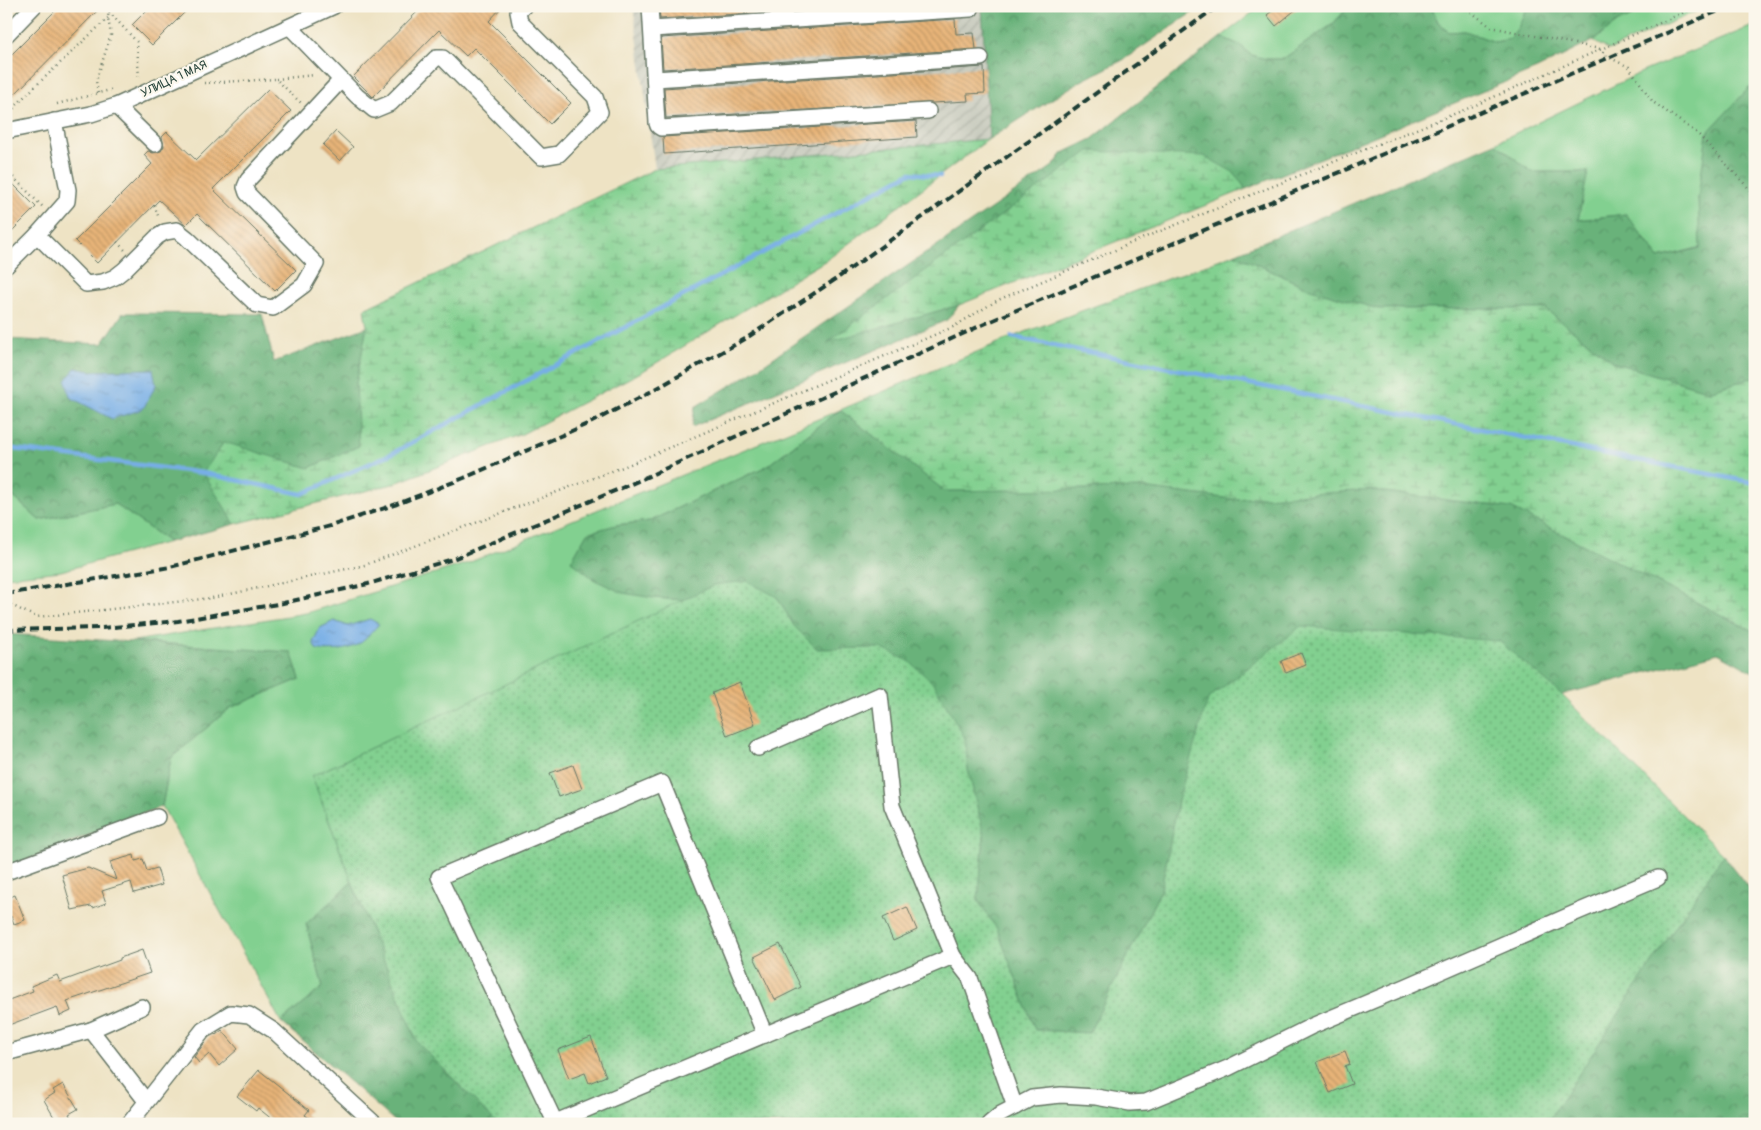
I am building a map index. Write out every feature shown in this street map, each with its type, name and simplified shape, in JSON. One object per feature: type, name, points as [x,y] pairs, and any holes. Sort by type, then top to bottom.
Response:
[{"type":"street","points":[[6,35],[34,6]]},
{"type":"street","name":"УЛИЦА 1 МАЯ","points":[[6,131],[91,114],[116,106],[334,6]]},
{"type":"street","points":[[290,27],[357,96],[374,110],[391,103],[436,58],[443,58],[541,158],[559,154],[600,112],[595,97],[520,22],[518,12],[524,6]]},
{"type":"street","points":[[650,6],[657,123],[662,128],[928,111]]},
{"type":"street","points":[[652,30],[971,9]]},
{"type":"street","points":[[655,79],[981,58]]},
{"type":"street","points":[[37,235],[86,284],[103,282],[115,277],[157,237],[165,232],[176,230],[187,238],[257,305],[273,308],[304,285],[316,264],[245,187],[248,180],[310,113],[338,77]]},
{"type":"street","points":[[116,106],[155,144]]},
{"type":"street","points":[[6,266],[67,201],[68,190],[54,121]]},
{"type":"street","points":[[758,748],[880,695],[892,806],[953,956],[970,978],[1015,1107]]},
{"type":"street","points":[[765,1035],[662,783],[439,877],[553,1123],[765,1035],[953,956]]},
{"type":"street","points":[[6,872],[157,817]]},
{"type":"street","points":[[989,1124],[1001,1114],[1032,1098],[1061,1095],[1130,1103],[1146,1102],[1228,1068],[1312,1026],[1406,988],[1574,913],[1658,878]]},
{"type":"street","points":[[6,1053],[91,1030],[142,1006]]},
{"type":"street","points":[[129,1124],[203,1030],[231,1013],[249,1015],[274,1031],[375,1124]]},
{"type":"street","points":[[91,1030],[146,1101]]},
{"type":"path","points":[[98,93],[96,81],[110,34],[109,6]]},
{"type":"path","points":[[1463,6],[1491,27],[1600,49],[1608,57],[1629,67],[1653,102],[1697,133],[1755,195]]},
{"type":"path","points":[[6,605],[11,604],[36,617],[212,598],[365,565],[628,465],[953,327],[1007,296],[1157,233],[1468,108],[1698,6]]},
{"type":"path","points":[[109,11],[137,42],[139,80]]},
{"type":"path","points":[[6,117],[24,97],[108,18]]},
{"type":"path","points":[[198,83],[338,77]]},
{"type":"path","points":[[276,79],[310,113]]},
{"type":"path","points":[[6,170],[53,217]]},
{"type":"shaded area","points":[[633,6],[982,6],[989,139],[655,169]]},
{"type":"green space","points":[[982,6],[1202,6],[1123,60],[1079,82],[989,139]]},
{"type":"green space","points":[[1261,6],[1349,6],[1333,24],[1283,59],[1266,59],[1251,55],[1240,45],[1221,37]]},
{"type":"green space","points":[[1349,6],[1384,6],[1394,10],[1426,7],[1432,9],[1438,22],[1449,32],[1465,31],[1495,42],[1510,39],[1519,26],[1527,6],[1654,6],[1618,22],[1593,41],[1537,69],[1246,189],[1233,172],[830,341],[959,305],[947,320],[692,427],[695,407],[754,371],[1053,166],[1063,153],[1092,139],[1221,37],[1240,45],[1251,55],[1266,59],[1283,59],[1333,24]]},
{"type":"green space","points":[[1426,6],[1527,6],[1519,26],[1510,39],[1495,42],[1465,31],[1449,32],[1438,22],[1432,9]]},
{"type":"green space","points":[[1654,6],[1708,6],[1609,50],[1593,41],[1618,22]]},
{"type":"green space","points":[[1755,25],[1755,84],[1747,90],[1698,197],[1701,247],[1659,258],[1626,214],[1578,220],[1587,172],[1532,172],[1495,143],[1642,72]]},
{"type":"green space","points":[[1755,84],[1755,377],[1709,391],[1615,363],[1545,309],[1378,309],[1310,289],[1234,254],[1495,143],[1532,172],[1588,172],[1578,220],[1626,214],[1659,258],[1700,248],[1698,197],[1707,133],[1747,90]]},
{"type":"green space","points":[[989,139],[828,259],[643,371],[522,434],[393,484],[235,524],[203,473],[224,442],[309,468],[359,446],[356,384],[367,327],[364,309],[655,169]]},
{"type":"green space","points":[[1089,151],[1204,156],[1233,172],[1246,189],[959,305],[828,342]]},
{"type":"green space","points":[[1234,254],[1310,289],[1378,309],[1545,309],[1615,363],[1709,391],[1755,377],[1755,632],[1511,508],[1370,490],[1233,499],[1142,488],[945,491],[840,410],[1012,337]]},
{"type":"green space","points":[[123,313],[262,314],[274,362],[367,327],[356,384],[359,446],[309,468],[274,458],[204,473],[235,524],[169,542],[115,504],[39,520],[6,490],[6,339],[102,344]],"holes":[[[75,368],[91,371],[152,369],[112,419]]]},
{"type":"green space","points":[[840,410],[767,466],[650,521],[616,525],[654,598],[685,600],[312,776],[352,882],[306,924],[323,987],[281,1022],[162,806],[171,758],[230,708],[300,679],[291,653],[134,641],[306,613],[468,563]],"holes":[[[370,619],[363,641],[349,648],[324,651],[320,628],[334,621],[348,626]]]},
{"type":"green space","points":[[840,410],[945,491],[1142,488],[1233,499],[1370,490],[1511,508],[1755,632],[1755,673],[1718,653],[1561,695],[1499,641],[1178,801],[1161,890],[1089,1033],[1035,1030],[997,929],[978,901],[984,835],[968,770],[965,738],[880,648],[817,649],[794,626],[777,597],[714,585],[685,600],[623,593],[595,580],[571,561],[587,533],[616,525],[650,521],[767,466]]},
{"type":"green space","points":[[6,490],[39,520],[115,504],[169,542],[61,571],[6,577]]},
{"type":"green space","points":[[747,581],[777,597],[794,626],[817,649],[880,648],[909,661],[933,683],[965,738],[968,770],[984,835],[978,901],[997,929],[1035,1030],[1089,1033],[1161,890],[1178,801],[1208,699],[1301,626],[1499,641],[1562,695],[1723,855],[1546,1124],[498,1124],[417,1042],[352,882],[312,776],[714,585]]},
{"type":"green space","points":[[6,634],[291,652],[300,679],[230,708],[171,758],[162,806],[6,868]]},
{"type":"green space","points":[[1723,855],[1755,896],[1755,1124],[1546,1124]]},
{"type":"green space","points":[[352,882],[417,1042],[498,1124],[398,1124],[281,1022],[323,987],[306,924]]},
{"type":"water","points":[[75,368],[91,371],[153,369],[156,385],[143,409],[112,419],[70,397],[66,381]]},
{"type":"water","points":[[370,619],[379,624],[357,645],[334,651],[316,649],[313,642],[320,628],[334,621],[348,626]]},
{"type":"building","points":[[60,6],[102,6],[6,103],[6,60]]},
{"type":"building","points":[[151,6],[191,6],[152,45],[132,25]]},
{"type":"building","points":[[423,6],[503,6],[489,21],[571,103],[550,124],[474,48],[466,56],[439,30],[373,97],[353,77]]},
{"type":"building","points":[[659,6],[865,6],[660,19]]},
{"type":"building","points":[[1278,6],[1300,6],[1276,26],[1267,15]]},
{"type":"building","points":[[955,19],[956,34],[974,33],[976,49],[663,69],[661,38]]},
{"type":"building","points":[[984,67],[985,93],[967,94],[968,101],[666,118],[664,88]]},
{"type":"building","points":[[268,89],[291,111],[213,189],[296,270],[275,291],[197,214],[186,225],[159,200],[97,263],[75,241],[152,164],[144,155],[148,151],[153,153],[161,151],[164,146],[162,137],[167,132],[196,160]]},
{"type":"building","points":[[916,121],[917,137],[664,154],[663,137]]},
{"type":"building","points":[[336,131],[353,147],[340,161],[323,145]]},
{"type":"building","points":[[13,184],[36,207],[6,237],[6,191]]},
{"type":"building","points":[[1301,653],[1306,665],[1286,673],[1281,661]]},
{"type":"building","points":[[740,682],[755,725],[727,736],[712,693]]},
{"type":"building","points":[[573,765],[582,789],[559,797],[550,773]]},
{"type":"building","points":[[134,855],[135,861],[143,859],[147,871],[157,868],[162,885],[134,893],[131,882],[102,891],[106,903],[93,908],[91,906],[72,910],[62,875],[88,868],[116,880],[110,862]]},
{"type":"building","points":[[15,895],[25,920],[14,924],[11,916],[6,918],[6,899]]},
{"type":"building","points":[[907,907],[917,930],[893,941],[883,918]]},
{"type":"building","points":[[780,944],[801,987],[775,1000],[754,957]]},
{"type":"building","points":[[142,950],[150,973],[67,1001],[71,1011],[60,1016],[57,1007],[6,1026],[6,1001],[33,991],[31,986],[57,975],[60,982]]},
{"type":"building","points":[[222,1030],[238,1049],[219,1066],[209,1054],[199,1063],[194,1057],[209,1037],[216,1035]]},
{"type":"building","points":[[591,1037],[606,1076],[589,1083],[585,1073],[569,1079],[558,1050]]},
{"type":"building","points":[[1345,1051],[1350,1064],[1345,1066],[1352,1084],[1330,1093],[1317,1062]]},
{"type":"building","points":[[259,1070],[309,1110],[305,1115],[317,1124],[278,1124],[258,1108],[256,1111],[237,1096]]},
{"type":"building","points":[[63,1084],[78,1109],[69,1114],[71,1118],[62,1124],[58,1124],[44,1100],[55,1093],[53,1090]]},
{"type":"waterway","points":[[6,448],[203,473],[302,494],[393,453],[910,173],[940,176]]},
{"type":"waterway","points":[[1012,337],[1755,483]]},
{"type":"railway","points":[[6,594],[170,567],[330,526],[397,504],[464,478],[592,422],[745,339],[836,279],[1218,6]]},
{"type":"railway","points":[[6,630],[102,628],[178,621],[283,603],[368,584],[453,559],[631,484],[991,321],[1730,6]]}]
